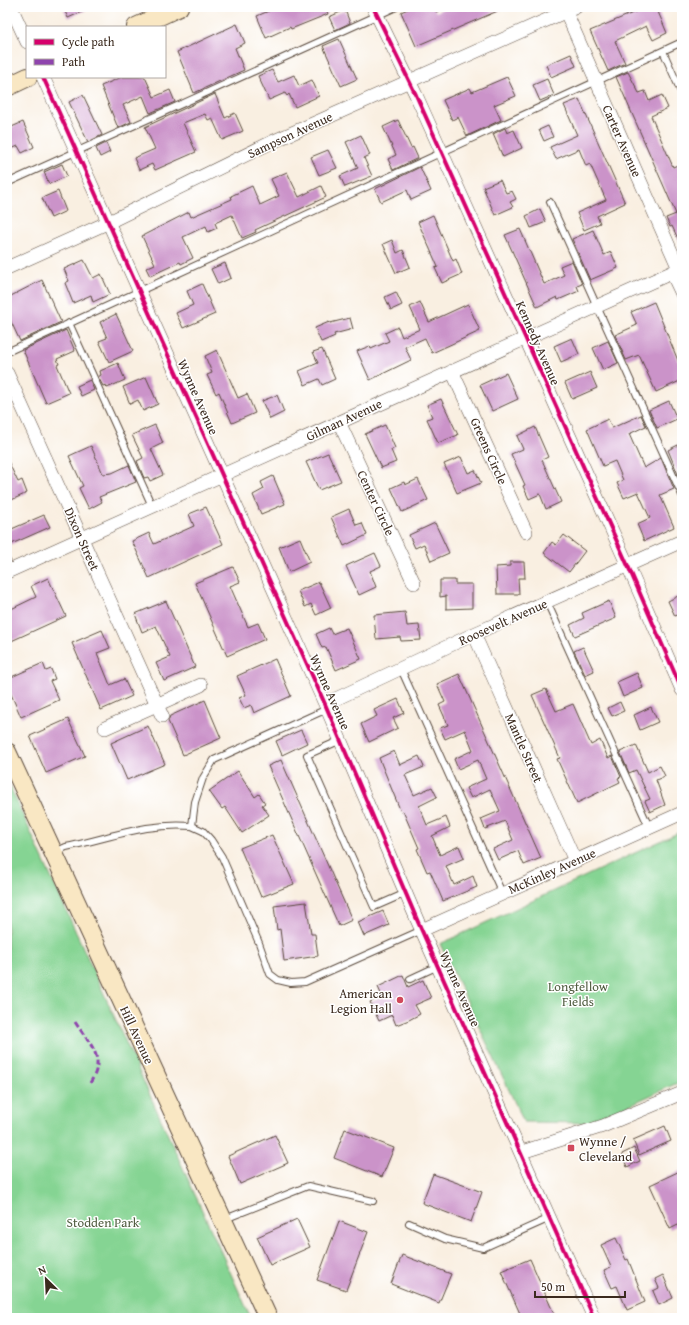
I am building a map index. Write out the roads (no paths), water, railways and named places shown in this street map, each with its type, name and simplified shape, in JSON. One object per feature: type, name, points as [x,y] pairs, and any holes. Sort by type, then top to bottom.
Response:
[{"type":"street","points":[[11,7],[26,40]]},
{"type":"street","points":[[138,26],[179,7]]},
{"type":"street","name":"Sampson Avenue","points":[[7,268],[109,222],[272,142],[409,80],[571,10]]},
{"type":"street","name":"Carter Avenue","points":[[571,10],[596,82],[678,270],[682,294]]},
{"type":"street","name":"Kennedy Avenue","points":[[375,11],[409,80],[628,566],[682,690]]},
{"type":"street","points":[[7,87],[26,78]]},
{"type":"street","name":"Wynne Avenue","points":[[43,78],[341,740],[422,930],[522,1152],[594,1318]]},
{"type":"street","name":"Gilman Avenue","points":[[8,568],[82,539],[152,506],[222,476],[678,270]]},
{"type":"street","name":"Greens Circle","points":[[452,371],[526,532]]},
{"type":"street","name":"Dixon Street","points":[[7,373],[159,710]]},
{"type":"street","name":"Center Circle","points":[[339,422],[414,583]]},
{"type":"street","name":"Roosevelt Avenue","points":[[326,707],[474,634],[682,541]]},
{"type":"street","name":"Mantle Street","points":[[474,634],[575,861]]},
{"type":"street","points":[[105,728],[159,710],[201,685]]},
{"type":"street","name":"Hill Avenue","points":[[7,752],[268,1318]]},
{"type":"street","name":"McKinley Avenue","points":[[422,930],[682,813]]},
{"type":"street","points":[[522,1152],[603,1126],[681,1095]]},
{"type":"lane","points":[[7,183],[77,152],[375,11],[396,7]]},
{"type":"lane","points":[[7,352],[682,42]]},
{"type":"lane","points":[[663,51],[682,94]]},
{"type":"lane","points":[[550,202],[596,307],[682,494]]},
{"type":"lane","points":[[69,323],[152,506]]},
{"type":"lane","points":[[547,602],[649,827]]},
{"type":"lane","points":[[401,669],[502,893]]},
{"type":"lane","points":[[192,826],[195,802],[203,778],[214,760],[326,707]]},
{"type":"lane","points":[[341,740],[307,755],[374,907],[406,893]]},
{"type":"lane","points":[[53,853],[66,847],[150,826],[176,824],[192,826],[202,831],[211,840],[222,857],[259,943],[270,974],[278,980],[292,983],[305,982],[422,930]]},
{"type":"lane","points":[[410,978],[438,966]]},
{"type":"lane","points":[[222,1221],[308,1186],[373,1200]]},
{"type":"lane","points":[[409,1224],[445,1239],[483,1248],[550,1218]]},
{"type":"place","name":"American Legion Hall","points":[[400,1000]]},
{"type":"place","name":"Wynne / Cleveland","points":[[571,1148]]},
{"type":"park label","name":"Longfellow Fields","points":[[578,994]]},
{"type":"park label","name":"Stodden Park","points":[[103,1222]]}]
